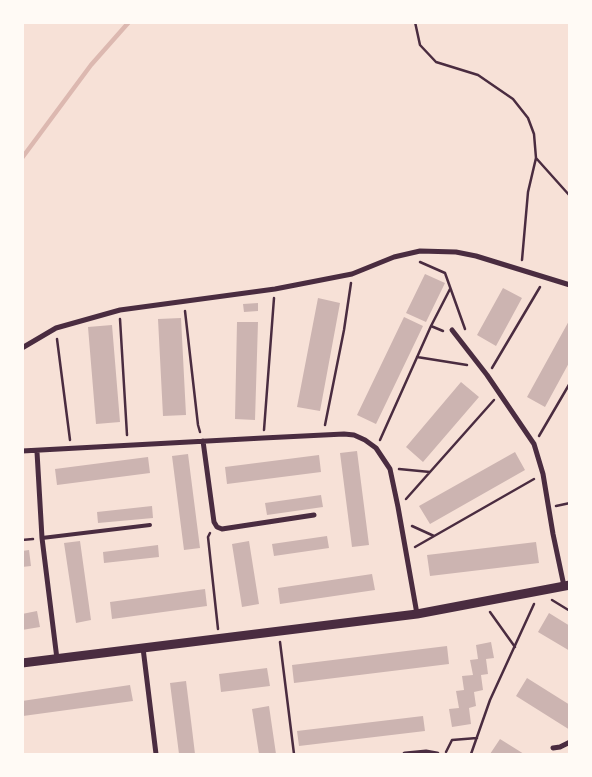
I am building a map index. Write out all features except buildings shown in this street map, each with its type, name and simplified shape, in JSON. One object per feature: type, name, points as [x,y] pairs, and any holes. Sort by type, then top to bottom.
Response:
[{"type":"street","points":[[22,348],[56,328],[120,310],[275,289],[352,274],[394,257],[420,251],[456,252],[476,256],[570,285]]},
{"type":"street","points":[[22,664],[278,630],[417,614],[567,586],[553,534],[543,474],[534,444],[487,375],[452,330]]},
{"type":"street","points":[[22,451],[37,452],[71,448],[354,435],[376,448],[390,468],[417,614]]},
{"type":"street","points":[[203,441],[216,527],[222,529],[314,515]]},
{"type":"street","points":[[37,452],[42,538],[57,659]]},
{"type":"street","points":[[143,648],[156,754]]},
{"type":"street","points":[[553,748],[570,742]]},
{"type":"street","points":[[405,754],[426,752],[437,754]]},
{"type":"lane","points":[[42,538],[150,525]]},
{"type":"path","points":[[416,22],[420,45],[436,62],[478,75],[513,99],[528,118],[534,134],[536,158],[528,192],[520,271]]},
{"type":"path","points":[[536,158],[570,196]]},
{"type":"path","points":[[565,191],[570,192]]},
{"type":"path","points":[[421,262],[445,273],[467,336]]},
{"type":"path","points":[[323,436],[344,330],[352,274]]},
{"type":"path","points":[[487,375],[545,278]]},
{"type":"path","points":[[263,438],[275,289]]},
{"type":"path","points":[[376,448],[431,326],[450,290]]},
{"type":"path","points":[[184,300],[198,425],[203,441]]},
{"type":"path","points":[[120,310],[127,445]]},
{"type":"path","points":[[58,348],[71,448]]},
{"type":"path","points":[[417,357],[480,367]]},
{"type":"path","points":[[534,444],[570,383]]},
{"type":"path","points":[[398,507],[500,394]]},
{"type":"path","points":[[390,468],[430,472]]},
{"type":"path","points":[[405,553],[543,474]]},
{"type":"path","points":[[401,522],[435,536]]},
{"type":"path","points":[[216,527],[208,536],[219,638]]},
{"type":"path","points":[[471,754],[490,700],[540,592]]},
{"type":"path","points":[[482,602],[515,647]]},
{"type":"path","points":[[278,630],[294,754]]},
{"type":"path","points":[[446,754],[452,740],[477,738]]},
{"type":"waterway","points":[[22,158],[91,65],[129,22]]}]
